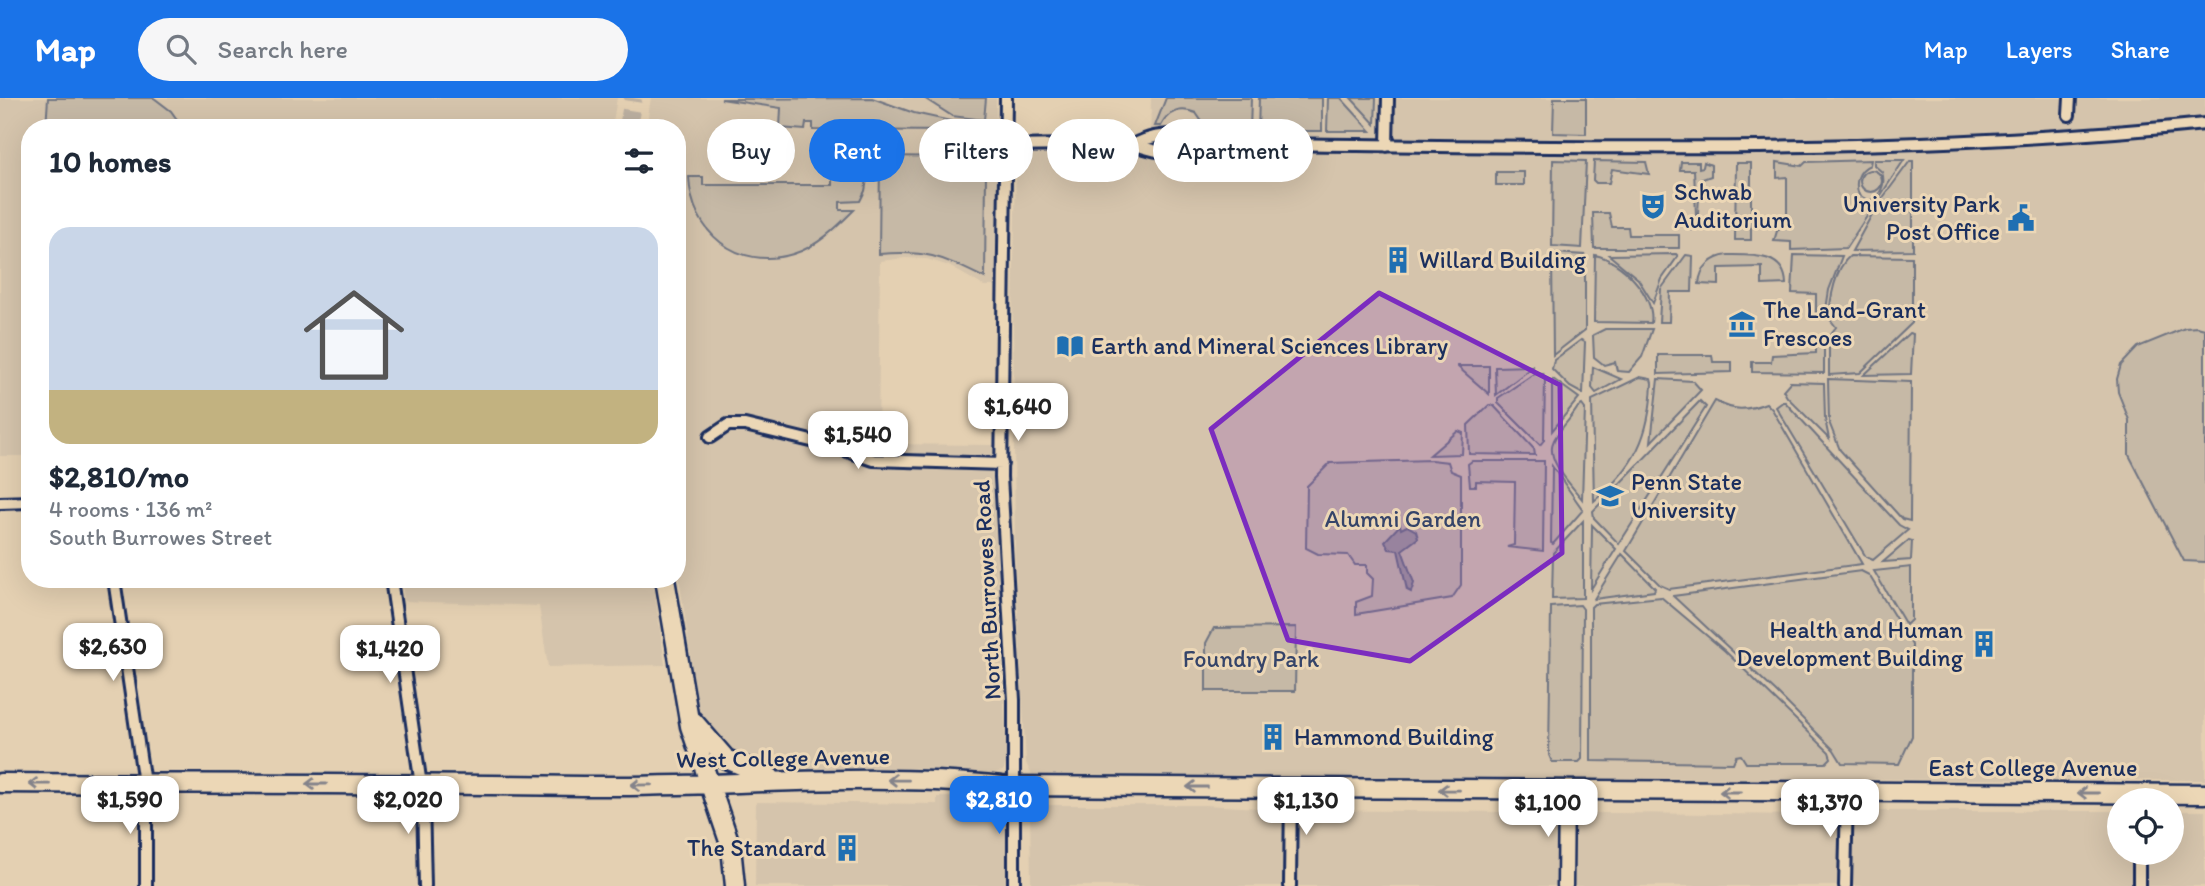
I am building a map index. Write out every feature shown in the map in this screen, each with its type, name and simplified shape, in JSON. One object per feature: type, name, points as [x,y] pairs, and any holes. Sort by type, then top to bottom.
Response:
[{"type":"main road","points":[[667,588],[687,709],[703,767],[731,847],[735,886]]},
{"type":"main road","points":[[687,709],[700,732],[726,759],[758,774],[793,783]]},
{"type":"main road","name":"West College Avenue","points":[[0,783],[421,785],[948,780],[1015,787],[1291,787],[1566,792]]},
{"type":"main road","name":"East College Avenue","points":[[1566,792],[1847,792],[2107,796]]},
{"type":"main road","name":"East College Avenue","points":[[2184,795],[2205,794]]},
{"type":"street","name":"North Burrowes Road","points":[[1006,98],[1006,119]]},
{"type":"street","points":[[1387,146],[1388,98]]},
{"type":"street","points":[[2069,115],[2070,98]]},
{"type":"street","points":[[1033,146],[1135,144],[1147,149],[1180,150],[1220,150],[1254,144],[1802,148],[2069,138],[2205,124]]},
{"type":"street","name":"North Burrowes Road","points":[[1006,182],[1002,464],[1014,700],[1014,886]]},
{"type":"street","points":[[710,437],[721,428],[736,424],[836,447],[873,460],[1002,464]]},
{"type":"street","points":[[0,503],[21,502]]},
{"type":"street","points":[[115,588],[144,783],[146,886]]},
{"type":"street","points":[[392,588],[421,785],[425,886]]},
{"type":"street","points":[[1290,886],[1291,787]]},
{"type":"street","points":[[1565,886],[1566,792]]},
{"type":"street","points":[[1845,886],[1847,792]]},
{"type":"street","points":[[2138,886],[2139,865]]},
{"type":"highlighted area","points":[[1379,293],[1560,385],[1562,553],[1410,661],[1288,640],[1211,429]]},
{"type":"shaded area","points":[[0,98],[617,98],[614,119],[21,119],[21,456],[0,456]]},
{"type":"shaded area","points":[[651,98],[996,98],[996,119],[919,119],[919,182],[996,182],[996,286],[984,286],[949,266],[927,259],[880,261],[878,444],[994,445],[993,484],[1007,761],[1003,771],[772,770],[735,760],[700,720],[681,588],[686,588],[686,119],[648,119]]},
{"type":"shaded area","name":"Penn State University","points":[[1151,98],[2205,98],[2205,780],[1033,777],[1026,763],[1015,558],[1013,304],[1016,182],[1033,182],[1035,150],[1047,150],[1047,182],[1139,182],[1139,152],[1150,153]]},
{"type":"shaded area","points":[[1400,525],[1401,529],[1407,526],[1416,531],[1418,538],[1402,550],[1414,583],[1411,592],[1407,590],[1398,550],[1389,549],[1385,541]]},
{"type":"shaded area","points":[[403,588],[654,588],[665,665],[548,667],[539,606],[404,601]]},
{"type":"shaded area","name":"The Standard","points":[[937,797],[1006,797],[1006,886],[755,886],[756,802],[937,804]]},
{"type":"shaded area","points":[[1030,805],[1204,805],[1299,810],[1826,815],[1861,811],[2107,811],[2107,865],[2184,865],[2184,811],[2205,811],[2205,886],[1031,886]]},
{"type":"green space","points":[[48,98],[154,98],[177,119],[47,119]]},
{"type":"green space","points":[[872,98],[914,113],[942,119],[919,119],[919,131],[905,131],[905,119],[809,119],[805,130],[795,129],[795,119],[780,119],[781,108],[721,99]]},
{"type":"green space","points":[[924,98],[986,98],[984,119],[952,116]]},
{"type":"green space","points":[[1166,98],[1251,98],[1250,119],[1200,119],[1196,113],[1185,110],[1171,114],[1166,119],[1158,119]]},
{"type":"green space","points":[[1259,98],[1322,98],[1322,131],[1313,131],[1313,119],[1258,119]]},
{"type":"green space","points":[[1328,98],[1341,98],[1371,131],[1327,131]]},
{"type":"green space","points":[[1351,98],[1376,98],[1375,124]]},
{"type":"green space","points":[[1554,98],[1586,98],[1586,134],[1553,133]]},
{"type":"green space","points":[[905,156],[919,156],[919,182],[986,182],[985,278],[923,254],[879,254],[880,182],[905,182]]},
{"type":"green space","points":[[1553,160],[1586,161],[1582,248],[1552,246]]},
{"type":"green space","points":[[1871,160],[1857,182],[1859,195],[1869,201],[1882,189],[1883,181],[1882,172],[1874,165],[1874,160],[1904,160],[1846,248],[1791,250],[1791,242],[1774,241],[1777,231],[1787,225],[1787,177],[1777,178],[1777,162],[1802,166],[1806,162]]},
{"type":"green space","points":[[1594,161],[1646,162],[1649,174],[1612,169],[1609,183],[1596,183],[1593,180]]},
{"type":"green space","points":[[1910,161],[1913,161],[1913,250],[1852,251],[1876,207]]},
{"type":"green space","points":[[1681,162],[1699,162],[1699,168],[1703,167],[1704,162],[1711,165],[1711,176],[1700,180],[1697,230],[1689,230],[1694,228],[1696,215],[1694,170],[1680,170]]},
{"type":"green space","points":[[1736,163],[1751,163],[1751,240],[1735,240]]},
{"type":"green space","points":[[1871,170],[1879,173],[1882,181],[1879,189],[1871,192],[1863,189],[1860,181],[1863,173]]},
{"type":"green space","points":[[1496,172],[1524,172],[1524,185],[1496,185]]},
{"type":"green space","points":[[689,177],[703,177],[703,185],[832,185],[832,182],[867,182],[860,201],[840,202],[840,210],[854,210],[818,242],[793,254],[773,258],[753,257],[736,252],[708,230],[698,215]]},
{"type":"green space","points":[[1593,213],[1609,213],[1612,227],[1628,227],[1629,235],[1679,235],[1679,248],[1594,248]]},
{"type":"green space","points":[[1555,253],[1585,255],[1585,330],[1553,355],[1552,257]]},
{"type":"green space","points":[[1595,255],[1615,264],[1635,281],[1648,302],[1651,323],[1594,322]]},
{"type":"green space","points":[[1609,255],[1678,256],[1662,279],[1653,303],[1638,279]]},
{"type":"green space","points":[[1686,255],[1693,256],[1692,292],[1670,292],[1669,322],[1659,322],[1661,289]]},
{"type":"green space","points":[[1728,255],[1757,256],[1774,261],[1780,266],[1786,284],[1762,285],[1762,267],[1719,268],[1719,285],[1699,284],[1708,264]]},
{"type":"green space","points":[[1794,255],[1842,256],[1829,290],[1825,316],[1816,317],[1816,294],[1792,293]]},
{"type":"green space","points":[[1850,256],[1912,257],[1912,323],[1860,373],[1829,375],[1829,336],[1836,327],[1829,318],[1832,293],[1837,276]]},
{"type":"green space","points":[[2185,328],[2205,329],[2205,562],[2184,561],[2129,455],[2129,420],[2118,392],[2117,379],[2121,365],[2138,347]]},
{"type":"green space","points":[[1605,329],[1652,329],[1642,357],[1629,372],[1617,371],[1615,362],[1604,365],[1594,357],[1593,335]]},
{"type":"green space","points":[[1909,333],[1913,334],[1911,374],[1864,375]]},
{"type":"green space","points":[[1816,337],[1824,338],[1824,373],[1752,372],[1752,362],[1771,362],[1772,355],[1816,353]]},
{"type":"green space","points":[[1581,340],[1585,342],[1583,394],[1570,387],[1552,369],[1554,360]]},
{"type":"green space","points":[[1658,355],[1712,355],[1713,362],[1732,362],[1732,372],[1658,374]]},
{"type":"green space","points":[[1458,366],[1489,366],[1489,394],[1458,367]]},
{"type":"green space","points":[[1532,366],[1533,367],[1496,395],[1495,367]]},
{"type":"green space","points":[[1593,367],[1621,379],[1596,393],[1592,388]]},
{"type":"green space","points":[[1535,373],[1542,373],[1545,378],[1544,440],[1540,445],[1498,403],[1498,398]]},
{"type":"green space","points":[[1640,377],[1651,379],[1652,383],[1644,435],[1630,463],[1594,501],[1592,400]]},
{"type":"green space","points":[[1553,379],[1579,398],[1552,431],[1552,381]]},
{"type":"green space","points":[[1658,379],[1693,381],[1701,390],[1651,442]]},
{"type":"green space","points":[[1828,379],[1911,382],[1910,521],[1902,519],[1840,450],[1829,422]]},
{"type":"green space","points":[[1790,382],[1824,383],[1825,419],[1829,439],[1787,397],[1783,390]]},
{"type":"green space","points":[[1700,401],[1706,407],[1619,544],[1594,518],[1593,511]]},
{"type":"green space","points":[[1715,401],[1740,409],[1766,403],[1772,409],[1862,564],[1669,589],[1660,585],[1626,551]]},
{"type":"green space","points":[[1784,401],[1899,525],[1908,530],[1873,560],[1866,557],[1776,407]]},
{"type":"green space","points":[[1489,405],[1494,406],[1534,449],[1535,455],[1469,454],[1468,425]]},
{"type":"green space","points":[[1582,405],[1585,409],[1582,499],[1560,471],[1552,447],[1559,431]]},
{"type":"green space","points":[[1458,431],[1463,433],[1462,454],[1430,455]]},
{"type":"green space","name":"Alumni Garden","points":[[1431,460],[1448,462],[1451,471],[1461,475],[1461,585],[1452,598],[1356,614],[1356,602],[1372,596],[1373,579],[1367,573],[1367,565],[1355,565],[1348,555],[1318,554],[1306,548],[1307,486],[1330,463]]},
{"type":"green space","points":[[1472,461],[1544,461],[1543,551],[1507,547],[1514,545],[1515,482],[1476,481],[1476,486],[1470,486],[1468,464]]},
{"type":"green space","points":[[1552,466],[1583,510],[1553,544],[1551,543]]},
{"type":"green space","points":[[1583,521],[1583,598],[1552,599],[1553,553]]},
{"type":"green space","points":[[1592,527],[1616,549],[1591,589]]},
{"type":"green space","points":[[1909,540],[1912,541],[1911,560],[1883,562]]},
{"type":"green space","points":[[1622,554],[1655,588],[1654,591],[1594,599]]},
{"type":"green space","points":[[1911,567],[1911,620],[1906,625],[1874,571]]},
{"type":"green space","points":[[1861,571],[1869,575],[1912,645],[1912,736],[1899,764],[1842,763],[1834,750],[1776,692],[1673,596]]},
{"type":"green space","points":[[1661,597],[1725,651],[1829,752],[1831,758],[1826,763],[1746,763],[1741,755],[1736,756],[1733,763],[1591,761],[1591,607],[1594,604]]},
{"type":"green space","points":[[1580,605],[1583,609],[1582,759],[1579,762],[1552,762],[1549,755],[1551,607]]},
{"type":"green space","name":"Foundry Park","points":[[1296,627],[1295,691],[1206,691],[1206,643],[1214,628]]},
{"type":"tunnel","points":[[630,119],[633,98]]},
{"type":"place","name":"Schwab Auditorium","points":[[1653,206]]},
{"type":"place","name":"University Park Post Office","points":[[2021,218]]},
{"type":"place","name":"Willard Building","points":[[1398,260]]},
{"type":"place","name":"The Land-Grant Frescoes","points":[[1742,324]]},
{"type":"place","name":"Earth and Mineral Sciences Library","points":[[1070,346]]},
{"type":"place","name":"Penn State University","points":[[1610,496]]},
{"type":"place","name":"Health and Human Development Building","points":[[1984,644]]},
{"type":"place","name":"Hammond Building","points":[[1273,737]]},
{"type":"place","name":"The Standard","points":[[847,848]]}]
